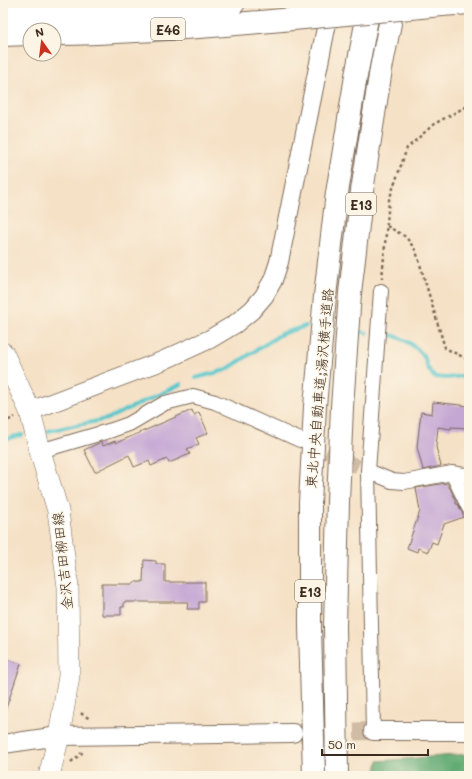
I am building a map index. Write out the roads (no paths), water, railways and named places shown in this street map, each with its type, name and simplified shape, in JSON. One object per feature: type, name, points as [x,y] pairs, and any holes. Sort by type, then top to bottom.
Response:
[{"type":"highway","name":"E46","points":[[3,14],[153,9],[232,3]]},
{"type":"highway","name":"東北中央自動車道;湯沢横手道路","points":[[314,776],[310,627],[310,503],[315,406],[325,296],[337,193],[356,76],[370,3]]},
{"type":"highway","name":"東北中央自動車道;湯沢横手道路","points":[[337,776],[335,626],[338,502],[342,407],[350,293],[362,191],[381,69],[394,3]]},
{"type":"highway","points":[[449,4],[469,3]]},
{"type":"highway","name":"E46","points":[[62,34],[230,25],[449,4]]},
{"type":"highway","points":[[3,35],[22,34]]},
{"type":"main road","name":"金沢吉田柳田線","points":[[3,353],[30,411],[58,511],[68,586],[69,676],[59,736],[49,776]]},
{"type":"street","points":[[30,411],[162,361],[210,339],[235,324],[252,310],[264,296],[273,280],[279,262],[331,3]]},
{"type":"street","points":[[381,291],[368,471],[373,731],[469,731]]},
{"type":"street","points":[[40,451],[129,424],[165,403],[193,396],[215,402],[300,440]]},
{"type":"street","points":[[368,471],[392,481],[404,482],[452,474],[469,474]]},
{"type":"street","points":[[452,474],[469,508]]},
{"type":"street","points":[[3,744],[59,736],[293,733]]},
{"type":"waterway","points":[[196,378],[226,370],[281,334],[306,326]]},
{"type":"waterway","points":[[362,332],[367,333]]},
{"type":"waterway","points":[[390,335],[404,340],[414,346],[426,360],[427,366],[434,377],[447,378],[469,375]]},
{"type":"waterway","points":[[48,431],[107,419],[181,384]]},
{"type":"waterway","points":[[3,441],[22,435]]},
{"type":"tunnel","points":[[307,443],[368,471]]},
{"type":"tunnel","points":[[300,733],[373,731]]}]
